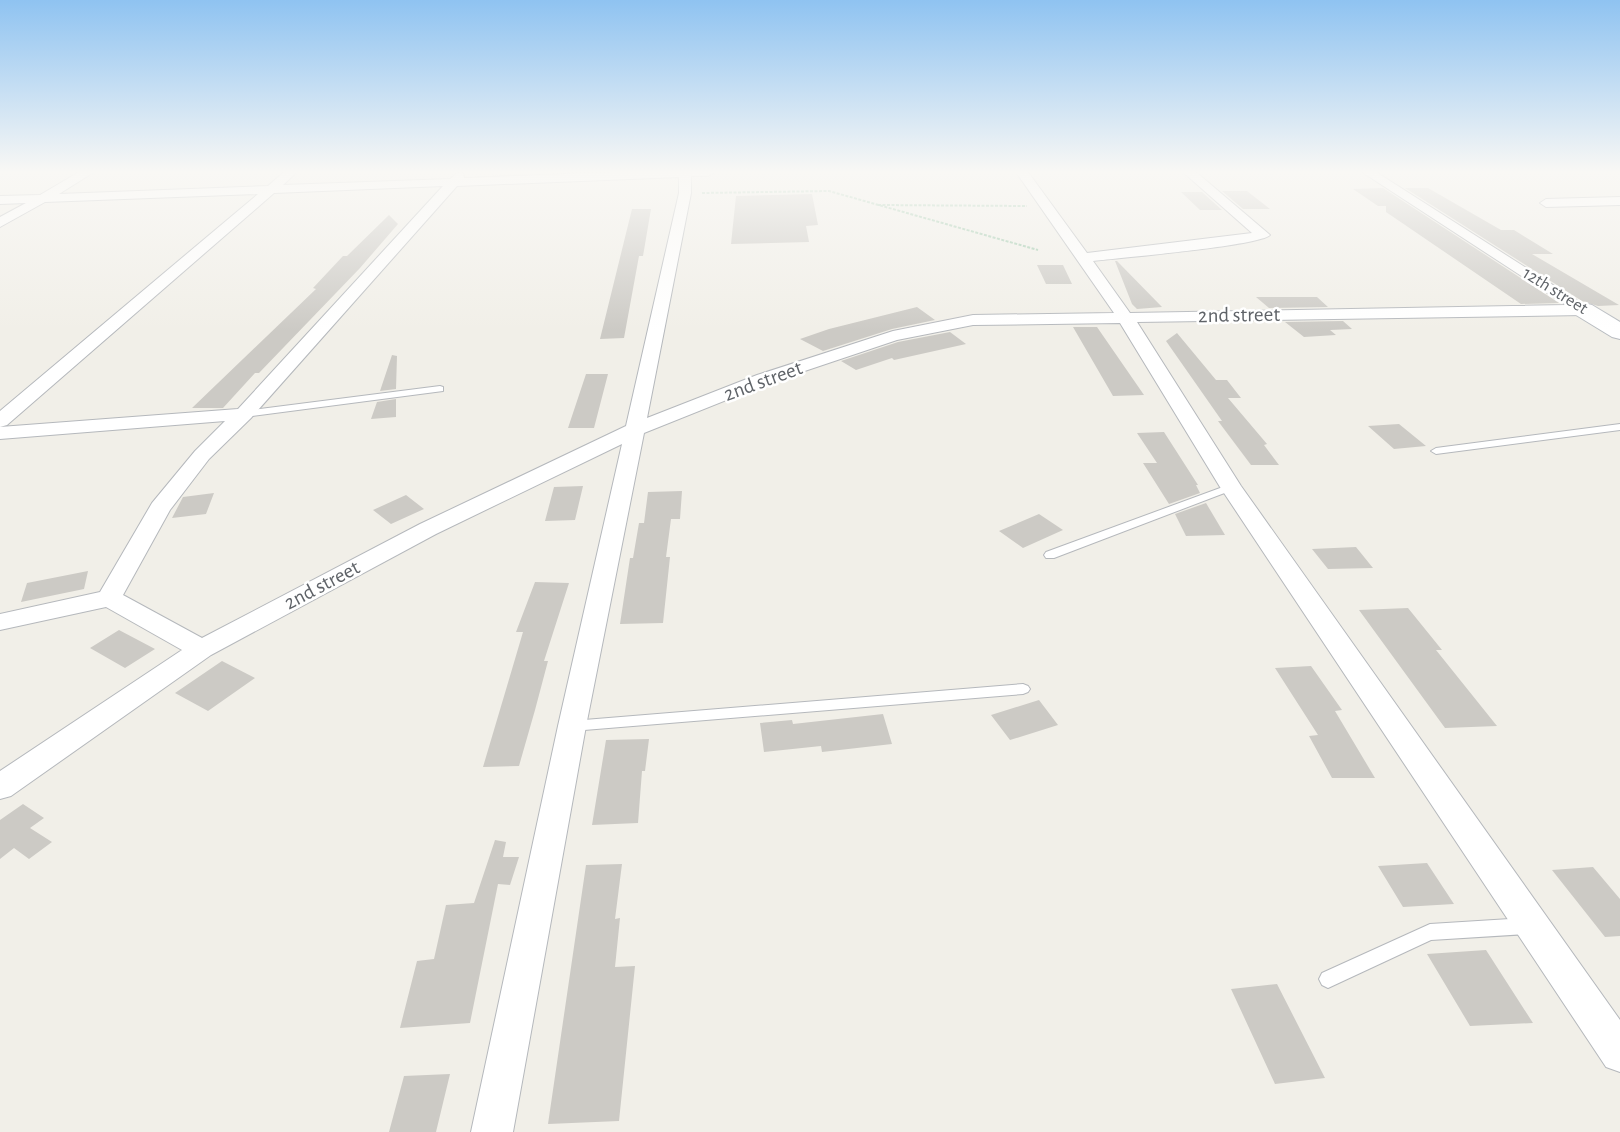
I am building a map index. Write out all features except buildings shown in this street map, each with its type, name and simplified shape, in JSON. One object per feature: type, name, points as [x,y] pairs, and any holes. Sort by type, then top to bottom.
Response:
[{"type":"street","points":[[0,421],[229,225]]},
{"type":"street","points":[[109,598],[160,508],[201,455],[244,414],[415,225]]},
{"type":"street","points":[[492,1132],[572,726],[634,430],[680,225]]},
{"type":"street","points":[[1059,225],[1125,317],[1231,487],[1620,1053]]},
{"type":"street","points":[[1083,258],[1218,243],[1263,235],[1251,225]]},
{"type":"street","name":"12th street","points":[[1451,225],[1620,332]]},
{"type":"street","name":"2nd street","points":[[0,787],[202,649],[428,529],[634,430],[763,380],[893,336],[973,320],[1620,309]]},
{"type":"street","points":[[0,433],[244,414]]},
{"type":"street","points":[[0,622],[109,598],[202,649]]},
{"type":"lane","points":[[244,414],[440,389]]},
{"type":"lane","points":[[1436,451],[1620,427]]},
{"type":"lane","points":[[1050,555],[1231,487]]},
{"type":"lane","points":[[572,726],[1023,689]]},
{"type":"lane","points":[[1328,979],[1430,932],[1532,926]]},
{"type":"path","points":[[947,225],[1038,250]]}]
